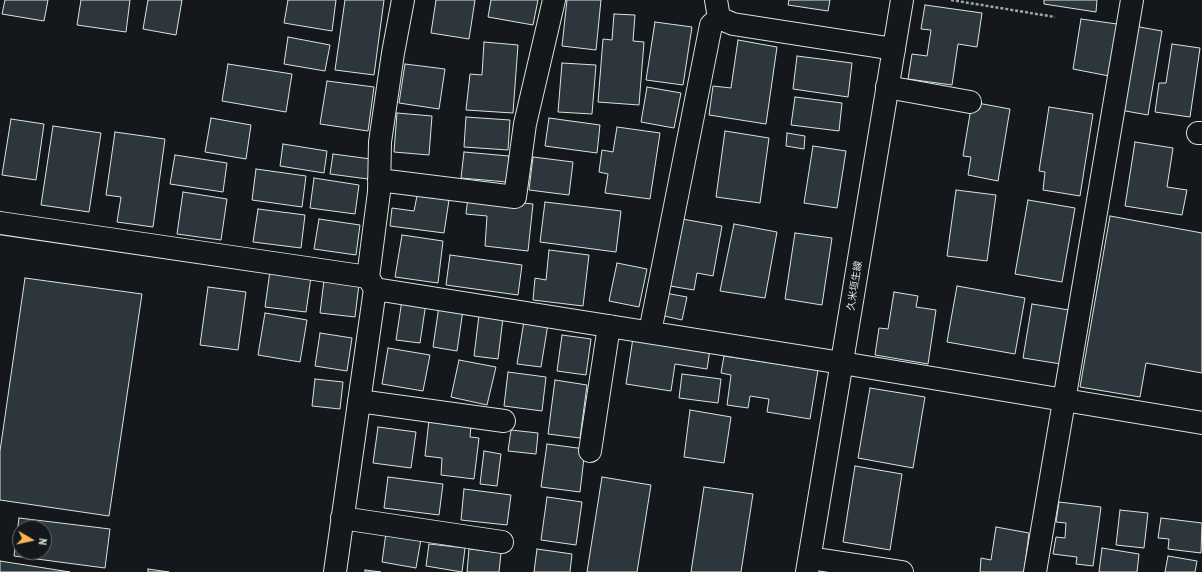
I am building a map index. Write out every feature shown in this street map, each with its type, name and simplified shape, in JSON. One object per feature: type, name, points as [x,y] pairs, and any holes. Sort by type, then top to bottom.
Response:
[{"type":"street","points":[[335,572],[359,401],[372,283],[379,192],[380,142],[393,53],[403,0]]},
{"type":"street","points":[[379,180],[515,196],[525,124],[554,0]]},
{"type":"street","name":"久米垣生線","points":[[808,565],[902,0]]},
{"type":"street","points":[[1035,572],[1132,0]]},
{"type":"street","points":[[650,332],[711,25],[718,9],[733,24],[894,49]]},
{"type":"street","points":[[887,87],[970,102]]},
{"type":"street","points":[[0,223],[372,283],[609,326],[1202,423]]},
{"type":"street","points":[[590,451],[609,326]]},
{"type":"street","points":[[359,401],[504,421]]},
{"type":"street","points":[[342,518],[502,542]]},
{"type":"street","points":[[808,565],[902,572]]},
{"type":"path","points":[[951,0],[1056,17]]},
{"type":"building","points":[[5,0],[48,0],[44,21],[2,14]]},
{"type":"building","points":[[81,0],[130,0],[126,32],[77,25]]},
{"type":"building","points":[[148,0],[182,0],[176,35],[143,29]]},
{"type":"building","points":[[288,0],[336,0],[332,31],[284,23]]},
{"type":"building","points":[[345,0],[384,0],[374,75],[335,70]]},
{"type":"building","points":[[436,0],[475,0],[469,39],[431,33]]},
{"type":"building","points":[[491,0],[538,0],[533,25],[488,17]]},
{"type":"building","points":[[567,0],[601,0],[596,50],[562,46]]},
{"type":"building","points":[[789,0],[830,0],[828,11],[788,5]]},
{"type":"building","points":[[1044,0],[1097,0],[1096,12],[1044,4]]},
{"type":"building","points":[[925,5],[982,13],[977,47],[958,44],[952,85],[908,79],[912,54],[927,56],[931,30],[921,29]]},
{"type":"building","points":[[614,14],[635,15],[633,41],[644,42],[639,105],[598,102],[603,39],[612,40]]},
{"type":"building","points":[[1081,19],[1117,24],[1109,76],[1073,69]]},
{"type":"building","points":[[655,22],[692,27],[683,85],[646,80]]},
{"type":"building","points":[[1134,26],[1162,31],[1148,115],[1120,110]]},
{"type":"building","points":[[288,37],[330,45],[325,71],[284,64]]},
{"type":"building","points":[[738,40],[777,47],[766,124],[709,115],[713,86],[731,88]]},
{"type":"building","points":[[484,42],[518,45],[513,113],[466,110],[470,74],[482,75]]},
{"type":"building","points":[[1172,44],[1200,48],[1190,117],[1155,112],[1159,83],[1166,83]]},
{"type":"building","points":[[797,56],[852,63],[848,97],[793,89]]},
{"type":"building","points":[[562,63],[596,65],[592,114],[558,112]]},
{"type":"building","points":[[228,64],[292,74],[286,112],[222,101]]},
{"type":"building","points":[[405,64],[445,69],[439,109],[399,103]]},
{"type":"building","points":[[327,81],[374,87],[368,131],[320,124]]},
{"type":"building","points":[[647,87],[681,93],[674,128],[641,122]]},
{"type":"building","points":[[795,97],[842,103],[839,131],[791,125]]},
{"type":"building","points":[[972,102],[1010,109],[998,181],[968,175],[971,157],[963,156]]},
{"type":"building","points":[[1049,107],[1093,114],[1080,196],[1043,190],[1045,172],[1039,171]]},
{"type":"building","points":[[397,113],[432,116],[429,155],[394,152]]},
{"type":"building","points":[[466,117],[510,120],[508,150],[464,147]]},
{"type":"building","points":[[211,118],[251,125],[246,159],[205,152]]},
{"type":"building","points":[[549,118],[600,125],[597,153],[545,146]]},
{"type":"building","points":[[11,119],[44,124],[36,180],[2,175]]},
{"type":"building","points":[[53,126],[101,133],[89,212],[41,205]]},
{"type":"building","points":[[617,127],[660,133],[650,199],[605,193],[608,174],[599,172],[602,150],[613,152]]},
{"type":"building","points":[[725,131],[769,138],[760,203],[716,197]]},
{"type":"building","points":[[115,132],[165,139],[153,227],[117,222],[121,197],[106,195]]},
{"type":"building","points":[[787,133],[805,136],[804,149],[786,146]]},
{"type":"building","points":[[1135,142],[1173,148],[1167,187],[1187,190],[1182,215],[1125,206]]},
{"type":"building","points":[[283,144],[327,151],[324,173],[280,166]]},
{"type":"building","points":[[813,146],[846,151],[837,208],[804,203]]},
{"type":"building","points":[[464,152],[509,156],[507,182],[461,178]]},
{"type":"building","points":[[333,154],[371,159],[368,179],[330,174]]},
{"type":"building","points":[[175,155],[227,163],[223,192],[170,184]]},
{"type":"building","points":[[533,157],[573,162],[569,195],[529,190]]},
{"type":"building","points":[[256,169],[306,176],[302,207],[252,200]]},
{"type":"building","points":[[314,178],[359,185],[355,214],[310,208]]},
{"type":"building","points":[[956,190],[996,195],[987,261],[947,256]]},
{"type":"building","points":[[183,192],[227,199],[221,240],[177,234]]},
{"type":"building","points":[[417,196],[449,200],[444,233],[390,226],[392,208],[414,211]]},
{"type":"building","points":[[468,197],[533,204],[528,251],[485,246],[487,216],[466,214]]},
{"type":"building","points":[[1028,200],[1075,208],[1062,282],[1015,274]]},
{"type":"building","points":[[545,202],[621,211],[616,252],[540,242]]},
{"type":"building","points":[[258,209],[305,215],[301,248],[253,242]]},
{"type":"building","points":[[1110,216],[1202,233],[1202,373],[1146,363],[1140,397],[1080,387]]},
{"type":"building","points":[[319,219],[360,225],[356,255],[314,249]]},
{"type":"building","points":[[682,219],[722,226],[713,276],[697,273],[694,290],[670,286]]},
{"type":"building","points":[[734,224],[777,232],[765,298],[720,291]]},
{"type":"building","points":[[795,233],[832,238],[822,305],[785,299]]},
{"type":"building","points":[[402,235],[443,241],[438,283],[395,277]]},
{"type":"building","points":[[549,250],[589,255],[583,306],[533,300],[535,278],[546,280]]},
{"type":"building","points":[[450,255],[522,265],[518,295],[446,285]]},
{"type":"building","points":[[617,263],[647,269],[639,307],[609,301]]},
{"type":"building","points":[[270,271],[311,277],[306,312],[265,307]]},
{"type":"building","points":[[25,278],[142,294],[109,516],[0,500],[0,451]]},
{"type":"building","points":[[324,280],[359,284],[355,317],[320,313]]},
{"type":"building","points":[[957,286],[1025,298],[1015,354],[947,342]]},
{"type":"building","points":[[208,287],[246,292],[238,350],[200,345]]},
{"type":"building","points":[[894,292],[918,296],[916,307],[936,310],[928,364],[875,355],[879,328],[888,329]]},
{"type":"building","points":[[665,293],[687,297],[682,320],[660,315]]},
{"type":"building","points":[[402,300],[426,303],[420,343],[396,340]]},
{"type":"building","points":[[1032,304],[1069,310],[1061,364],[1023,358]]},
{"type":"building","points":[[439,306],[463,310],[457,351],[433,347]]},
{"type":"building","points":[[265,313],[307,320],[300,362],[258,355]]},
{"type":"building","points":[[479,315],[503,318],[498,359],[474,356]]},
{"type":"building","points":[[524,321],[548,324],[541,367],[517,364]]},
{"type":"building","points":[[320,333],[352,338],[347,371],[315,366]]},
{"type":"building","points":[[562,335],[591,339],[586,375],[557,371]]},
{"type":"building","points":[[633,338],[710,349],[707,369],[675,364],[671,391],[626,384]]},
{"type":"building","points":[[388,348],[430,355],[423,391],[382,384]]},
{"type":"building","points":[[724,356],[818,370],[810,419],[767,412],[769,399],[750,396],[748,408],[727,405],[731,375],[721,373]]},
{"type":"building","points":[[459,360],[496,367],[487,405],[451,397]]},
{"type":"building","points":[[508,372],[546,377],[542,411],[504,406]]},
{"type":"building","points":[[682,374],[721,379],[718,403],[679,398]]},
{"type":"building","points":[[315,379],[343,382],[340,409],[312,406]]},
{"type":"building","points":[[555,380],[587,385],[580,438],[548,434]]},
{"type":"building","points":[[870,388],[925,397],[913,468],[858,458]]},
{"type":"building","points":[[690,410],[731,417],[724,463],[684,457]]},
{"type":"building","points":[[429,420],[471,425],[470,437],[479,438],[474,479],[441,475],[442,458],[425,456]]},
{"type":"building","points":[[378,427],[416,432],[411,468],[373,463]]},
{"type":"building","points":[[511,430],[538,433],[536,454],[508,451]]},
{"type":"building","points":[[547,444],[585,449],[580,492],[541,487]]},
{"type":"building","points":[[484,451],[501,454],[497,486],[480,484]]},
{"type":"building","points":[[855,466],[902,474],[890,550],[843,542]]},
{"type":"building","points":[[388,477],[443,484],[439,515],[384,508]]},
{"type":"building","points":[[602,477],[651,485],[637,572],[587,572]]},
{"type":"building","points":[[704,487],[753,494],[741,572],[691,572]]},
{"type":"building","points":[[464,489],[511,495],[507,525],[461,520]]},
{"type":"building","points":[[547,497],[582,502],[576,545],[541,540]]},
{"type":"building","points":[[1059,502],[1101,507],[1093,566],[1076,564],[1077,557],[1053,554],[1056,537],[1065,538],[1066,523],[1056,522]]},
{"type":"building","points":[[1120,510],[1148,513],[1144,548],[1116,545]]},
{"type":"building","points":[[19,518],[36,520],[19,520]]},
{"type":"building","points":[[1161,518],[1202,523],[1201,553],[1168,549],[1169,539],[1158,538]]},
{"type":"building","points":[[52,522],[110,529],[105,568],[44,560],[52,560]]},
{"type":"building","points":[[996,527],[1029,533],[1024,572],[980,572],[981,558],[991,560]]},
{"type":"building","points":[[386,533],[421,539],[416,568],[382,562]]},
{"type":"building","points":[[429,544],[465,548],[462,572],[426,566]]},
{"type":"building","points":[[1102,548],[1139,554],[1137,572],[1099,572]]},
{"type":"building","points":[[469,549],[501,553],[499,572],[467,572]]},
{"type":"building","points":[[537,549],[572,554],[570,572],[534,572]]},
{"type":"building","points":[[1168,556],[1197,561],[1195,572],[1165,572]]},
{"type":"building","points":[[0,561],[70,572],[0,572]]},
{"type":"building","points":[[148,569],[169,572],[148,572]]},
{"type":"building","points":[[365,570],[381,572],[365,572]]}]
